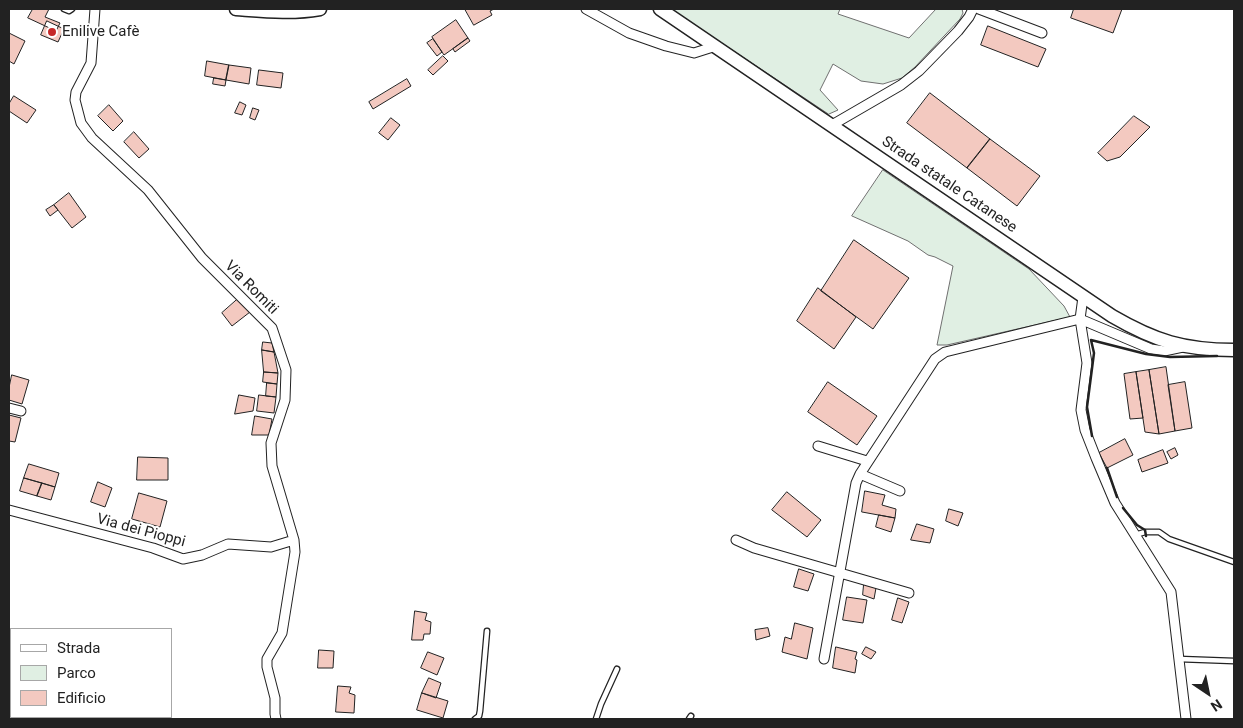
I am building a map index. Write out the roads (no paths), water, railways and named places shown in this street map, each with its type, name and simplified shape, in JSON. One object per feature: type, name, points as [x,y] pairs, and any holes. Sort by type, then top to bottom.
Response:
[{"type":"main road","points":[[236,9],[306,11],[320,9]]},
{"type":"main road","name":"Strada statale Catanese","points":[[660,9],[832,124],[1083,297],[1136,331],[1167,342],[1186,346],[1234,350]]},
{"type":"street","name":"Via Romiti","points":[[95,9],[91,63],[76,92],[75,100],[81,122],[92,138],[148,190],[202,258],[272,328],[286,370],[285,400],[271,443],[271,455],[272,466],[294,540],[295,552],[282,633],[267,659],[267,667],[275,698],[276,719]]},
{"type":"street","points":[[586,9],[629,33],[666,46],[694,53],[716,46]]},
{"type":"street","points":[[832,124],[900,85],[919,71],[958,31],[973,9]]},
{"type":"street","points":[[979,9],[1042,33]]},
{"type":"street","points":[[1083,297],[1080,319],[1087,363],[1081,410],[1096,458],[1115,503],[1171,592],[1186,719]]},
{"type":"street","points":[[824,659],[860,474],[940,355],[945,352],[1080,319],[1151,349],[1164,351],[1186,346]]},
{"type":"street","points":[[9,408],[21,411]]},
{"type":"street","points":[[818,446],[867,461]]},
{"type":"street","points":[[860,474],[900,490]]},
{"type":"street","name":"Via dei Pioppi","points":[[9,510],[152,548],[183,559],[202,555],[218,546],[228,544],[271,546],[294,540]]},
{"type":"street","points":[[736,540],[754,548],[909,593]]},
{"type":"lane","points":[[64,9],[69,11],[72,9]]},
{"type":"lane","points":[[1135,535],[1145,532],[1159,532],[1170,539],[1234,562]]},
{"type":"lane","points":[[475,719],[479,716],[480,711],[487,631]]},
{"type":"lane","points":[[1179,659],[1234,661]]},
{"type":"lane","points":[[596,719],[600,704],[617,669]]},
{"type":"place","name":"Enilive Cafè","points":[[52,32]]}]
